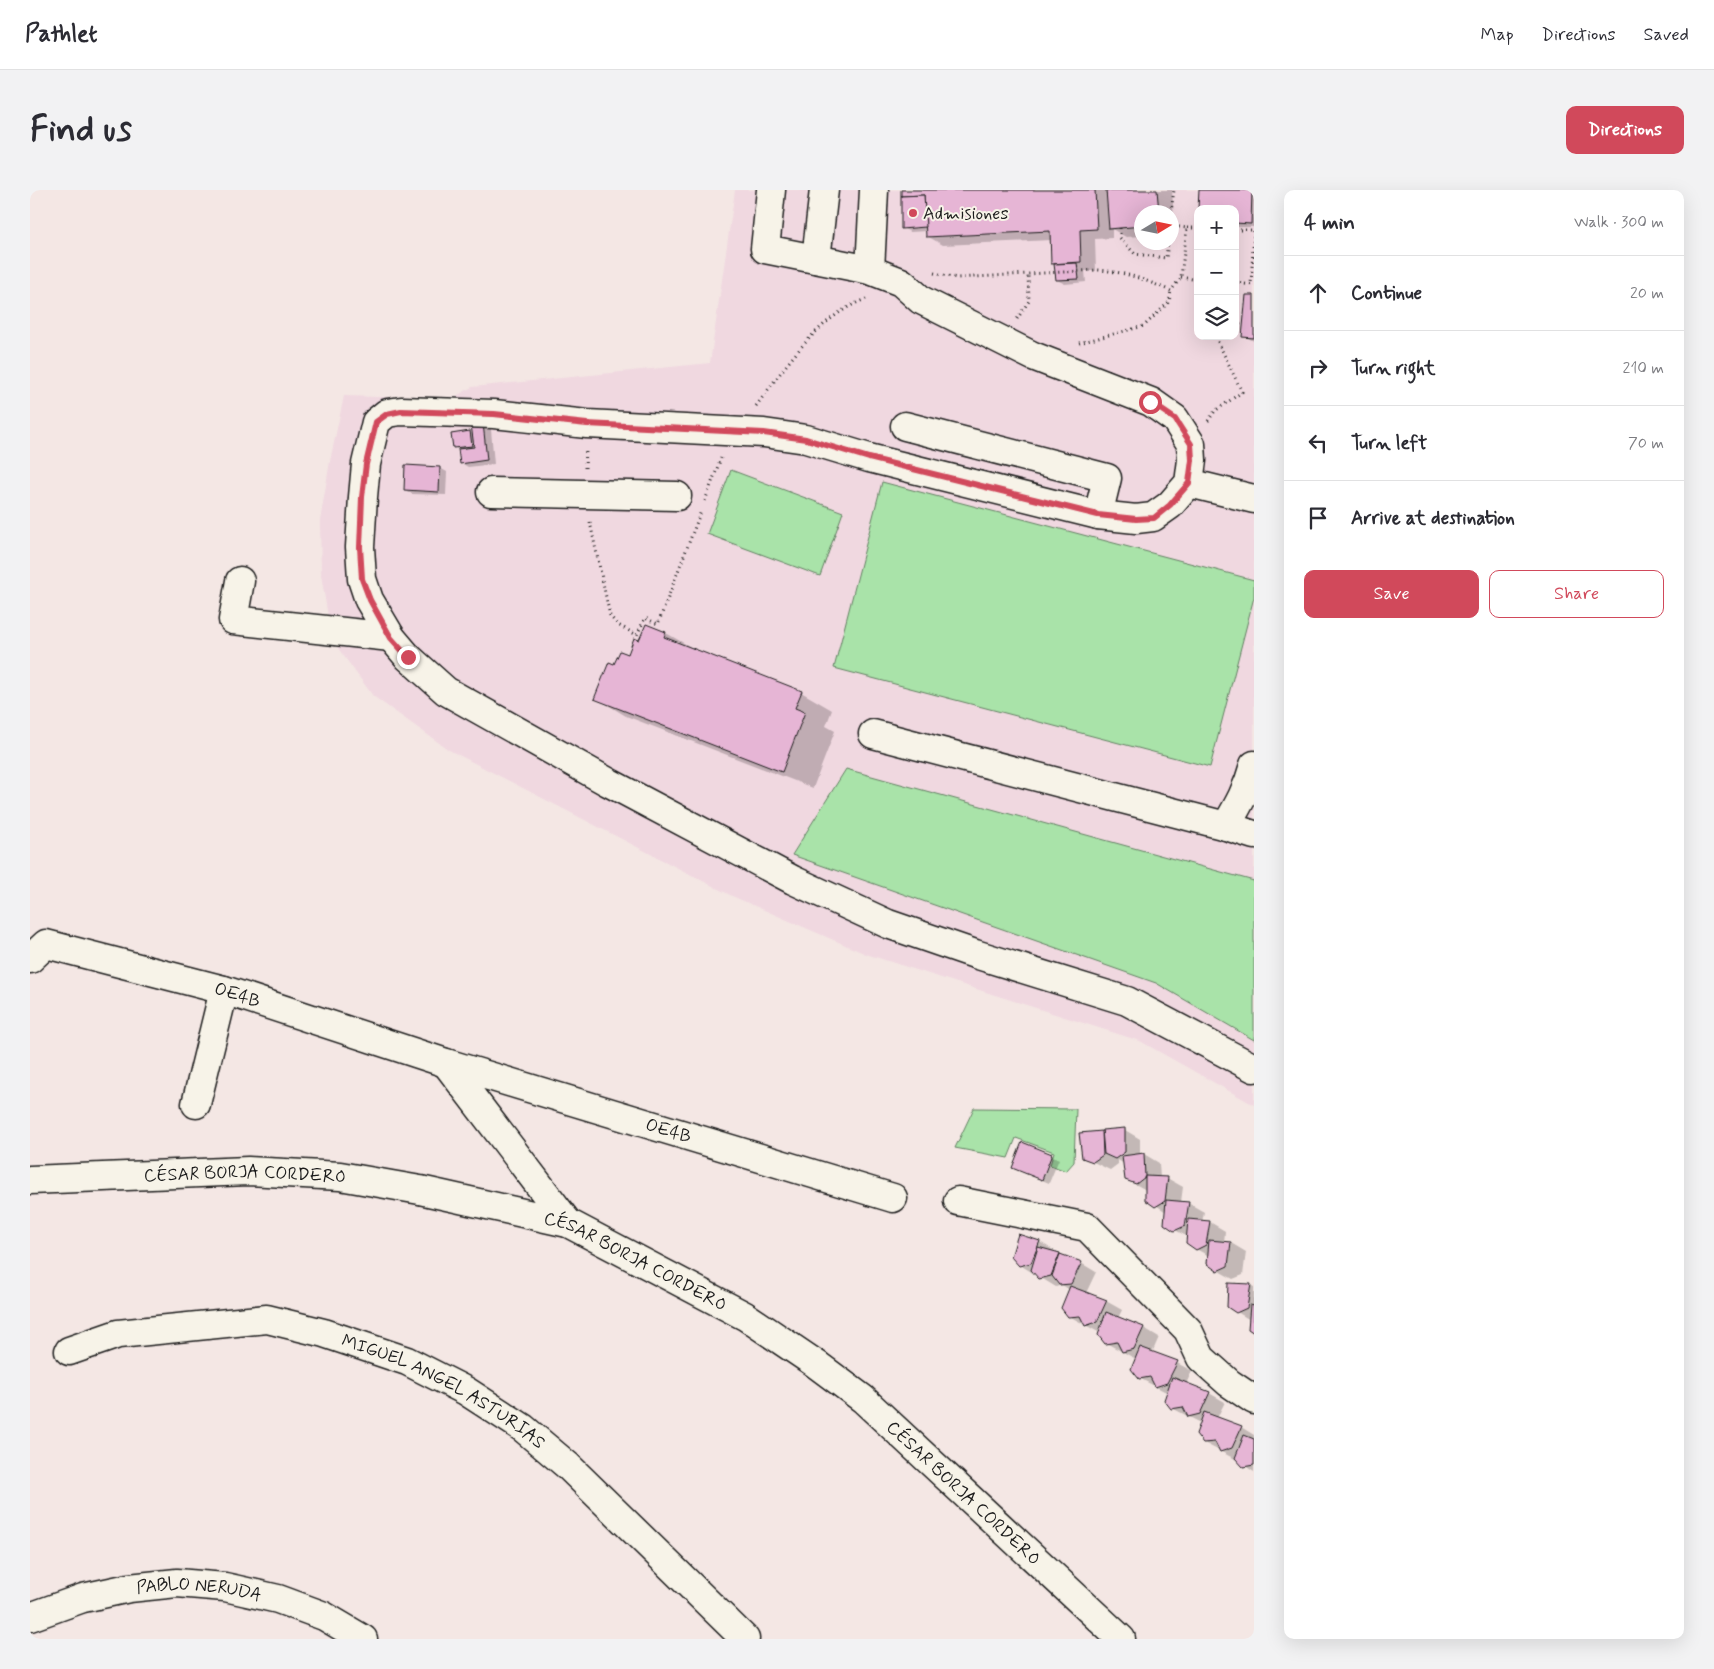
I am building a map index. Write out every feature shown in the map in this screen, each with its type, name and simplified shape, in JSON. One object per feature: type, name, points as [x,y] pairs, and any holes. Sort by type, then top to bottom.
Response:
[{"type":"street","points":[[771,190],[765,250],[870,270],[901,282],[921,300],[1033,356],[1150,402],[1175,419],[1191,444],[1192,460],[1189,483],[1170,505],[1154,518],[1136,519],[1098,515],[869,458],[806,439],[781,435],[587,424],[494,414],[401,411],[387,414],[376,422],[366,464],[362,497],[360,547],[362,579],[370,600],[391,638],[408,657],[446,691],[608,782],[793,880],[888,924],[975,954],[1127,1001],[1254,1068]]},
{"type":"street","points":[[816,259],[824,190]]},
{"type":"street","points":[[870,270],[874,190]]},
{"type":"street","points":[[905,426],[1107,478],[1098,515]]},
{"type":"street","points":[[1189,483],[1254,499]]},
{"type":"street","points":[[491,492],[677,496]]},
{"type":"street","points":[[240,581],[233,620],[391,638]]},
{"type":"street","points":[[873,734],[1226,826],[1254,835]]},
{"type":"street","points":[[1226,826],[1240,803],[1251,778],[1254,765]]},
{"type":"street","name":"OE4B","points":[[30,959],[46,944],[224,990],[446,1063],[893,1198]]},
{"type":"street","points":[[196,1104],[224,990]]},
{"type":"street","points":[[446,1063],[568,1224]]},
{"type":"street","name":"CÉSAR BORJA CORDERO","points":[[30,1180],[248,1170],[340,1176],[420,1190],[568,1224],[745,1316],[856,1393],[1121,1639]]},
{"type":"street","points":[[958,1200],[1087,1227],[1188,1330],[1201,1358],[1230,1383],[1254,1400]]},
{"type":"street","name":"MIGUEL ANGEL ASTURIAS","points":[[69,1351],[118,1334],[267,1319],[324,1333],[406,1360],[466,1391],[523,1428],[568,1466],[745,1639]]},
{"type":"street","name":"PABLO NERUDA","points":[[30,1617],[92,1596],[129,1588],[177,1583],[225,1587],[278,1599],[324,1616],[363,1639]]},
{"type":"street","points":[[30,1634],[33,1639]]},
{"type":"path","points":[[1172,205],[1174,190]]},
{"type":"path","points":[[1179,227],[1194,228]]},
{"type":"path","points":[[1120,228],[1120,238],[1135,254],[1166,258],[1167,250]]},
{"type":"path","points":[[1033,356],[1144,326],[1168,302],[1172,291],[1181,277],[1187,228]]},
{"type":"path","points":[[1239,230],[1254,230],[1252,285],[1239,283]]},
{"type":"path","points":[[932,272],[957,278],[1098,270],[1118,272],[1137,277],[1172,291]]},
{"type":"path","points":[[1002,340],[1029,301],[1028,274]]},
{"type":"path","points":[[1181,277],[1194,279]]},
{"type":"path","points":[[1239,324],[1244,323]]},
{"type":"path","points":[[1191,444],[1215,412],[1242,392],[1216,340]]},
{"type":"shaded area","points":[[735,190],[1254,190],[1254,1105],[1140,1041],[866,954],[732,896],[449,750],[373,696],[332,640],[321,575],[320,521],[344,396],[451,399],[472,387],[710,363]]},
{"type":"green space","points":[[731,470],[843,512],[820,576],[707,534]]},
{"type":"green space","points":[[882,482],[1254,580],[1254,597],[1210,767],[834,668]]},
{"type":"green space","points":[[846,769],[1254,881],[1254,1040],[1156,983],[792,855]]},
{"type":"green space","points":[[974,1108],[1076,1109],[1074,1162],[1066,1171],[1050,1165],[1054,1152],[1016,1138],[1008,1158],[955,1148]]},
{"type":"building","points":[[901,190],[1095,190],[1097,229],[1080,230],[1081,262],[1051,264],[1050,231],[926,237],[924,195],[901,196]]},
{"type":"building","points":[[1106,190],[1157,190],[1158,205],[1134,205],[1134,227],[1109,229]]},
{"type":"building","points":[[1199,190],[1252,190],[1251,224],[1239,223],[1239,205],[1198,205]]},
{"type":"building","points":[[924,195],[926,227],[901,229],[901,196]]},
{"type":"building","points":[[1077,263],[1079,279],[1056,280],[1054,264]]},
{"type":"building","points":[[1246,295],[1254,295],[1254,338],[1242,337]]},
{"type":"building","points":[[483,423],[487,460],[460,464],[458,449],[474,447],[471,424]]},
{"type":"building","points":[[470,431],[472,446],[453,448],[451,434]]},
{"type":"building","points":[[405,465],[440,467],[439,492],[404,490]]},
{"type":"building","points":[[646,624],[666,632],[664,637],[802,691],[795,708],[805,712],[782,772],[594,699],[609,662],[614,664],[620,651],[628,654],[634,638],[639,640]]},
{"type":"building","points":[[1125,1128],[1125,1152],[1115,1159],[1104,1154],[1102,1130]]},
{"type":"building","points":[[1102,1131],[1103,1155],[1093,1162],[1082,1158],[1079,1133]]},
{"type":"building","points":[[1022,1142],[1052,1154],[1042,1180],[1012,1168]]},
{"type":"building","points":[[1144,1153],[1145,1177],[1136,1184],[1125,1180],[1122,1156]]},
{"type":"building","points":[[1145,1176],[1168,1177],[1165,1201],[1155,1207],[1145,1200]]},
{"type":"building","points":[[1166,1200],[1189,1202],[1185,1226],[1174,1231],[1164,1224]]},
{"type":"building","points":[[1188,1219],[1210,1221],[1206,1245],[1196,1250],[1186,1243]]},
{"type":"building","points":[[1018,1234],[1040,1241],[1031,1263],[1019,1266],[1011,1257]]},
{"type":"building","points":[[1209,1240],[1231,1242],[1228,1266],[1217,1271],[1207,1264]]},
{"type":"building","points":[[1038,1247],[1060,1253],[1051,1276],[1039,1279],[1031,1270]]},
{"type":"building","points":[[1060,1254],[1082,1262],[1071,1284],[1059,1285],[1052,1276]]},
{"type":"building","points":[[1228,1283],[1251,1284],[1247,1308],[1236,1313],[1227,1307]]},
{"type":"building","points":[[1070,1286],[1107,1300],[1097,1322],[1085,1326],[1080,1316],[1068,1317],[1061,1308]]},
{"type":"building","points":[[1250,1305],[1254,1306],[1254,1333],[1248,1329]]},
{"type":"building","points":[[1106,1312],[1144,1327],[1134,1349],[1122,1352],[1117,1342],[1105,1344],[1098,1335]]},
{"type":"building","points":[[1140,1347],[1178,1361],[1167,1383],[1155,1387],[1150,1377],[1139,1379],[1131,1369]]},
{"type":"building","points":[[1172,1377],[1210,1392],[1200,1414],[1188,1417],[1183,1407],[1171,1409],[1164,1400]]},
{"type":"building","points":[[1204,1412],[1242,1426],[1232,1448],[1220,1452],[1215,1442],[1203,1443],[1196,1434]]},
{"type":"building","points":[[1244,1435],[1254,1439],[1254,1465],[1243,1467],[1235,1458]]},
{"type":"place","name":"Admisiones","points":[[913,213]]},
{"type":"route","points":[[408,657],[391,638],[370,600],[362,579],[360,547],[362,497],[366,464],[376,422],[387,414],[401,411],[494,414],[587,424],[764,433],[806,439],[869,458],[1098,515],[1136,519],[1154,518],[1170,505],[1189,483],[1192,460],[1191,444],[1175,419],[1150,402]]}]
